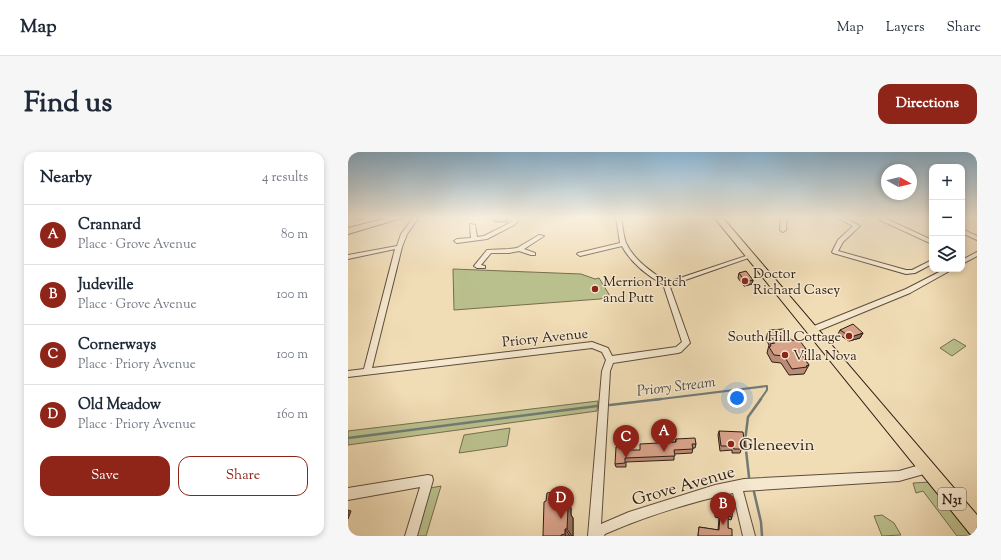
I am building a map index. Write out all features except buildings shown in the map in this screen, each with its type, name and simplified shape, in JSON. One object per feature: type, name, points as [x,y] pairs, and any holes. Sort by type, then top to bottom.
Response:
[{"type":"highway","name":"N31","points":[[733,235],[977,529]]},
{"type":"street","points":[[366,372],[399,247],[404,235]]},
{"type":"street","points":[[457,241],[485,238],[490,235]]},
{"type":"street","points":[[621,235],[623,244],[644,268],[658,280],[668,284],[750,256]]},
{"type":"street","points":[[848,235],[840,241],[836,252],[906,272],[913,272],[929,264]]},
{"type":"street","points":[[917,235],[929,241]]},
{"type":"street","points":[[488,251],[509,251],[519,249],[541,236]]},
{"type":"street","points":[[483,267],[477,266],[488,251],[485,238]]},
{"type":"street","points":[[580,254],[623,244]]},
{"type":"street","points":[[348,257],[399,247]]},
{"type":"street","points":[[519,249],[533,254]]},
{"type":"street","points":[[965,260],[977,254]]},
{"type":"street","points":[[926,266],[941,274]]},
{"type":"street","points":[[812,330],[908,291],[945,272]]},
{"type":"street","points":[[594,536],[606,371],[610,360],[678,350],[684,346],[686,343],[667,287],[668,284]]},
{"type":"street","name":"Priory Avenue","points":[[348,374],[592,345],[605,350],[610,360]]},
{"type":"street","name":"Grove Avenue","points":[[597,536],[601,530],[648,511],[715,491],[737,487],[900,476],[927,468]]},
{"type":"street","points":[[348,494],[428,480],[411,536]]},
{"type":"street","points":[[737,487],[749,536]]},
{"type":"green space","points":[[453,269],[581,274],[595,279],[599,278],[610,296],[600,299],[454,310]]},
{"type":"green space","points":[[954,339],[966,346],[952,356],[940,348]]},
{"type":"green space","points":[[598,401],[597,411],[348,445],[348,431]]},
{"type":"green space","points":[[510,428],[507,446],[459,453],[464,435]]},
{"type":"green space","points":[[931,482],[971,536],[957,536],[923,491],[916,493],[913,483]]},
{"type":"green space","points":[[441,486],[426,536],[416,536],[430,488]]},
{"type":"green space","points":[[882,515],[894,523],[901,535],[882,536],[874,516]]},
{"type":"waterway","name":"Priory Stream","points":[[653,400],[767,386],[767,390],[760,400]]},
{"type":"waterway","name":"Priory Stream","points":[[610,405],[661,399]]},
{"type":"waterway","name":"Priory Stream","points":[[749,477],[745,441],[748,417],[761,399]]},
{"type":"waterway","points":[[348,438],[597,406]]},
{"type":"waterway","name":"Priory Stream","points":[[754,492],[761,522],[762,536]]},
{"type":"place","name":"Doctor Richard Casey","points":[[745,281]]},
{"type":"place","name":"Merrion Pitch and Putt","points":[[595,289]]},
{"type":"place","name":"South Hill Cottage","points":[[849,336]]},
{"type":"place","name":"Villa Nova","points":[[785,355]]},
{"type":"place","name":"Gleneevin","points":[[731,444]]},
{"type":"place","name":"Crannard","points":[[664,452]]},
{"type":"place","name":"Cornerways","points":[[626,458]]},
{"type":"place","name":"Old Meadow","points":[[561,519]]},
{"type":"place","name":"Judeville","points":[[723,525]]}]
